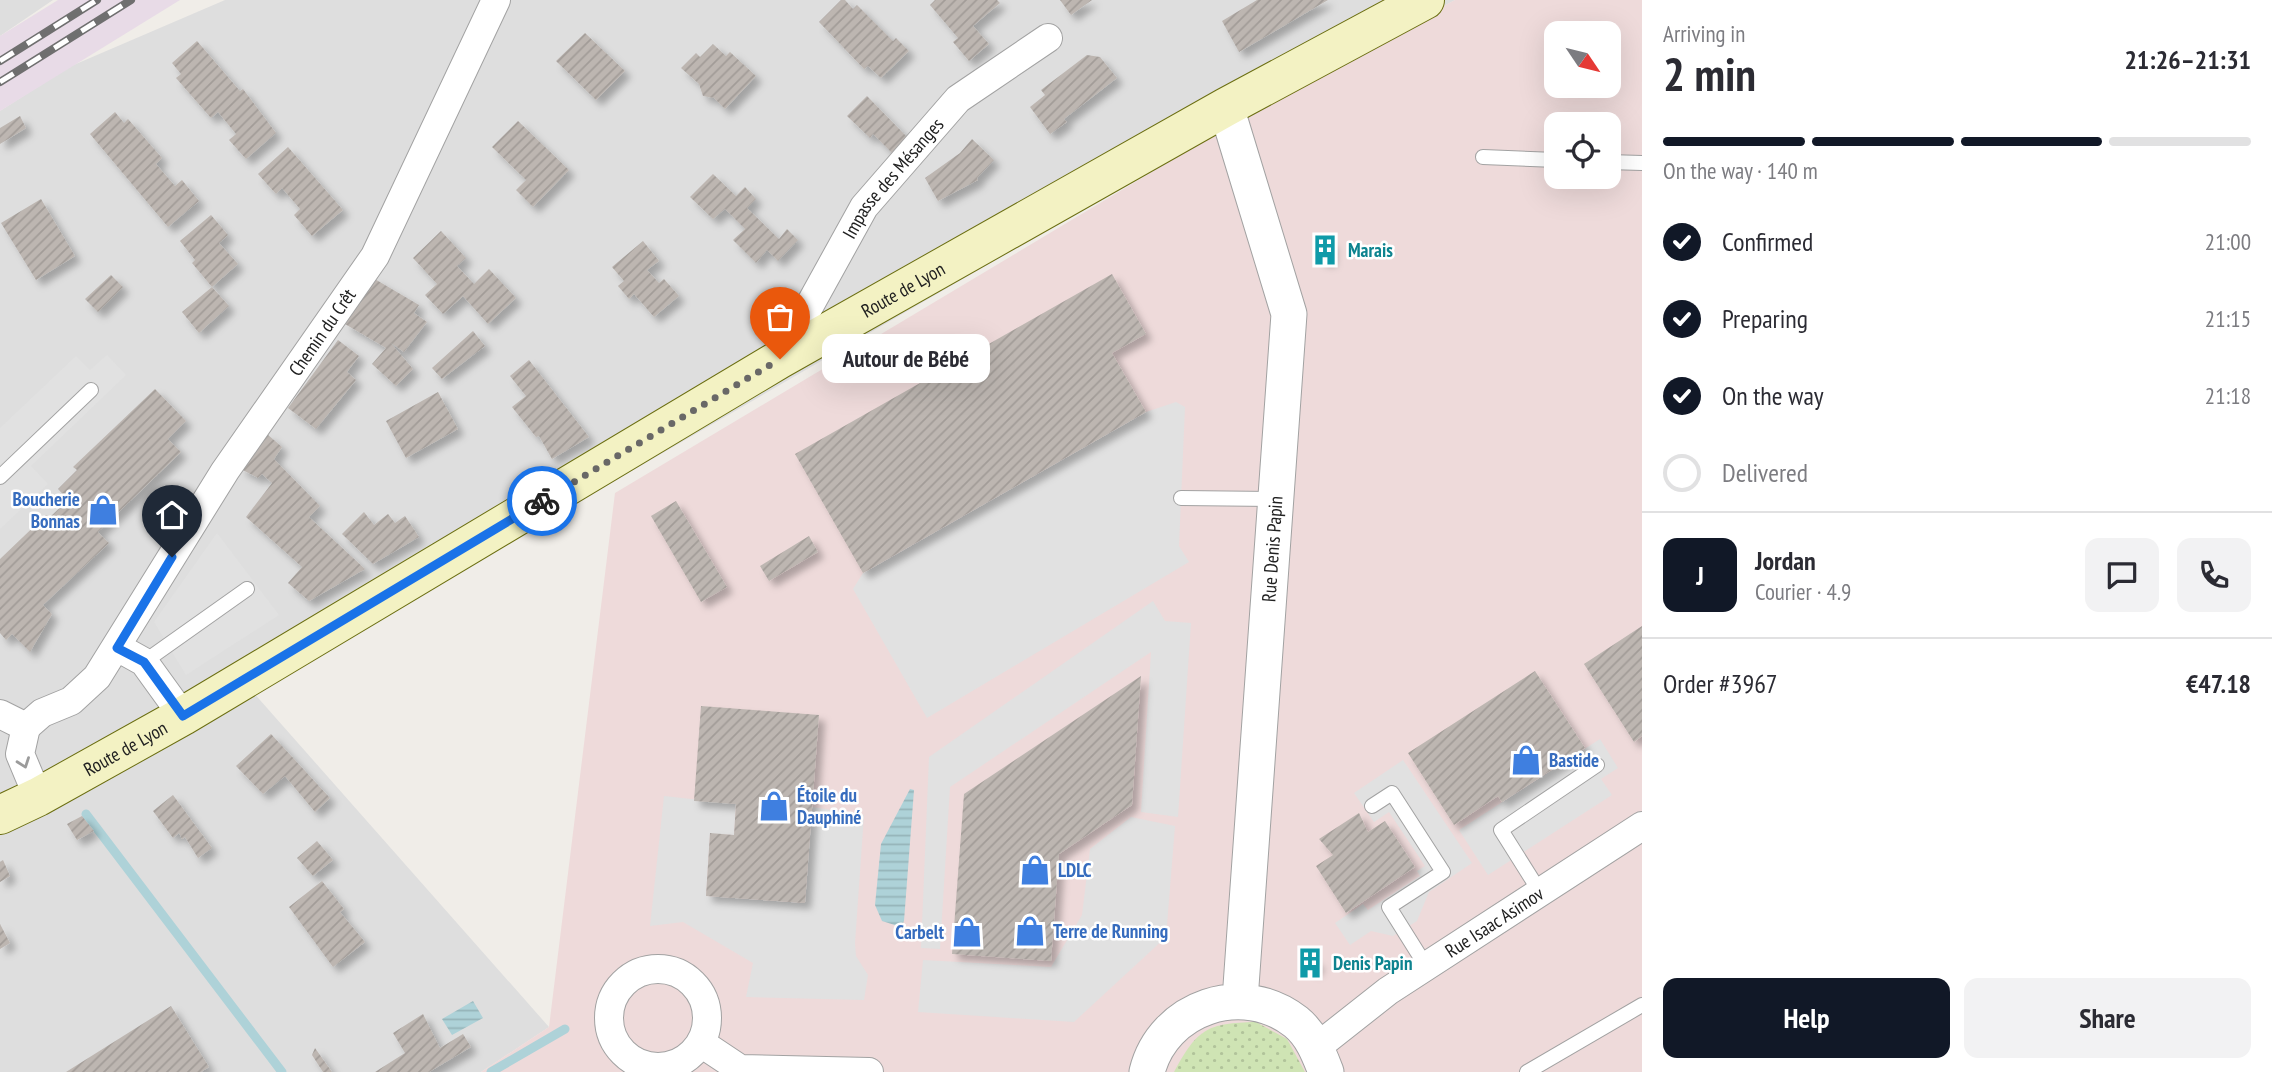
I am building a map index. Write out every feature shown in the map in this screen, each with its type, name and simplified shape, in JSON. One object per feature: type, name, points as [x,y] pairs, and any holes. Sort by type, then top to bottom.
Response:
[{"type":"main road","name":"Route de Lyon","points":[[1226,107],[1401,0]]},
{"type":"main road","name":"Route de Lyon","points":[[38,797],[183,716],[780,359],[1226,107],[1425,0]]},
{"type":"main road","points":[[0,815],[38,797]]},
{"type":"main road","points":[[0,830],[38,797]]},
{"type":"street","name":"Chemin du Crêt","points":[[26,727],[42,713],[71,701],[97,677],[225,471],[375,256],[496,0]]},
{"type":"street","name":"Impasse des Mésanges","points":[[780,359],[864,207],[958,99],[1048,38]]},
{"type":"street","name":"Rue Denis Papin","points":[[1226,107],[1289,314],[1240,1000]]},
{"type":"street","points":[[117,648],[144,662],[183,716]]},
{"type":"street","points":[[0,714],[26,727],[20,754],[38,797]]},
{"type":"street","name":"Rue Isaac Asimov","points":[[1322,1060],[1388,991],[1642,826]]},
{"type":"street","points":[[1147,1072],[1152,1055],[1173,1025],[1204,1006],[1240,1000],[1271,1007],[1297,1023],[1322,1060]]},
{"type":"street","points":[[701,1042],[740,1069],[869,1072]]},
{"type":"lane","points":[[1483,157],[1544,160]]},
{"type":"lane","points":[[1621,162],[1642,163]]},
{"type":"lane","points":[[0,477],[91,390]]},
{"type":"lane","points":[[1181,498],[1276,499]]},
{"type":"lane","points":[[144,662],[247,589]]},
{"type":"lane","points":[[1541,892],[1501,830],[1597,765]]},
{"type":"lane","points":[[1372,806],[1392,793],[1443,872],[1389,908],[1426,966]]},
{"type":"lane","points":[[1527,1072],[1642,1005]]},
{"type":"shaded area","points":[[0,0],[53,0],[0,36]]},
{"type":"shaded area","points":[[58,0],[180,0],[0,111],[0,36]]},
{"type":"shaded area","points":[[225,0],[1455,0],[1306,80],[252,691],[549,1027],[481,1072],[0,1072],[0,111],[69,67]]},
{"type":"shaded area","points":[[1455,0],[1642,0],[1642,1072],[481,1072],[549,1027],[615,493],[1306,80]]},
{"type":"shaded area","points":[[107,355],[126,375],[31,466],[48,484],[0,529],[0,428],[76,356],[90,370]]},
{"type":"shaded area","points":[[1176,402],[1185,407],[1179,546],[1189,562],[927,718],[853,589],[863,573],[1146,412]]},
{"type":"shaded area","points":[[217,533],[279,615],[186,675],[154,622]]},
{"type":"shaded area","points":[[1153,601],[1165,621],[1191,623],[1178,817],[1141,812],[1151,652],[950,787],[940,949],[921,948],[929,757]]},
{"type":"shaded area","points":[[1600,739],[1618,768],[1601,779],[1612,795],[1488,875],[1459,830]]},
{"type":"shaded area","points":[[1403,760],[1472,863],[1429,892],[1417,921],[1393,936],[1371,931],[1350,945],[1335,923],[1363,904],[1368,910],[1420,876],[1417,871],[1425,866],[1389,812],[1374,822],[1354,793]]},
{"type":"shaded area","points":[[664,796],[736,804],[734,835],[710,834],[706,896],[805,903],[812,807],[864,815],[855,943],[856,956],[868,975],[864,1000],[746,997],[753,963],[683,922],[650,926]]},
{"type":"shaded area","points":[[1131,817],[1175,826],[1166,937],[1074,1022],[918,1012],[923,960],[1051,967],[1082,915],[1090,849]]},
{"type":"green space","points":[[1256,1022],[1287,1039],[1305,1072],[1174,1072],[1190,1046],[1205,1031],[1226,1024]]},
{"type":"water","points":[[910,789],[914,790],[904,921],[901,927],[882,921],[875,905],[881,844]]},
{"type":"water","points":[[473,1001],[483,1018],[452,1035],[442,1019]]},
{"type":"building","points":[[841,0],[845,0],[853,9],[857,5],[893,41],[896,38],[909,51],[881,78],[868,66],[864,69],[819,22]]},
{"type":"building","points":[[935,0],[997,0],[1000,3],[973,26],[989,44],[969,61],[953,42],[958,38],[930,5]]},
{"type":"building","points":[[1060,0],[1092,0],[1071,15]]},
{"type":"building","points":[[1257,0],[1328,0],[1239,52],[1222,21]]},
{"type":"building","points":[[585,33],[625,71],[596,100],[556,61]]},
{"type":"building","points":[[197,41],[240,91],[243,89],[276,133],[246,159],[229,140],[236,134],[218,112],[211,118],[176,78],[181,74],[172,63]]},
{"type":"building","points":[[713,44],[726,56],[730,52],[756,76],[725,109],[714,98],[703,96],[699,84],[681,68],[696,53],[700,57]]},
{"type":"building","points":[[1087,55],[1100,57],[1117,78],[1064,119],[1067,122],[1050,134],[1030,107],[1045,95],[1041,90]]},
{"type":"building","points":[[867,96],[909,139],[893,154],[873,134],[870,138],[847,116]]},
{"type":"building","points":[[115,112],[124,123],[128,119],[162,158],[156,164],[175,186],[182,180],[199,201],[168,227],[90,134]]},
{"type":"building","points":[[20,116],[26,128],[0,144],[0,128]]},
{"type":"building","points":[[518,121],[569,170],[533,207],[516,190],[526,180],[492,147]]},
{"type":"building","points":[[972,139],[994,160],[978,180],[938,201],[925,178],[960,153]]},
{"type":"building","points":[[288,147],[343,210],[312,236],[294,215],[300,209],[282,188],[276,194],[258,174]]},
{"type":"building","points":[[713,174],[736,196],[745,187],[756,199],[747,208],[779,239],[787,229],[798,240],[778,261],[767,250],[756,263],[733,240],[745,229],[725,209],[713,219],[690,197]]},
{"type":"building","points":[[41,199],[75,256],[36,280],[1,223]]},
{"type":"building","points":[[211,215],[228,235],[219,243],[238,264],[212,287],[192,263],[195,260],[180,241]]},
{"type":"building","points":[[441,231],[466,258],[457,266],[474,284],[489,269],[516,298],[488,324],[463,296],[443,314],[425,295],[437,284],[413,258]]},
{"type":"building","name":"Marais","points":[[1320,240],[1331,241],[1330,261],[1319,260]]},
{"type":"building","points":[[643,241],[659,261],[647,270],[659,283],[664,279],[679,296],[654,317],[634,294],[629,299],[618,286],[624,281],[612,267]]},
{"type":"building","points":[[1112,274],[1146,334],[1112,353],[1146,412],[863,573],[795,454]]},
{"type":"building","points":[[111,275],[123,287],[98,312],[85,299]]},
{"type":"building","points":[[373,278],[419,305],[414,313],[427,322],[404,352],[391,343],[413,369],[396,386],[372,364],[386,348],[345,324]]},
{"type":"building","points":[[212,287],[229,306],[199,333],[182,312]]},
{"type":"building","points":[[473,331],[485,346],[442,379],[432,368]]},
{"type":"building","points":[[338,340],[359,356],[347,372],[356,380],[316,429],[288,408]]},
{"type":"building","points":[[529,360],[589,437],[552,459],[539,436],[536,437],[512,407],[526,396],[510,376]]},
{"type":"building","points":[[155,389],[186,421],[168,439],[181,452],[98,532],[109,543],[43,605],[52,614],[30,652],[12,634],[6,640],[0,633],[0,559],[46,515],[49,518],[68,500],[58,489],[77,470],[73,467]]},
{"type":"building","points":[[438,392],[458,429],[406,458],[386,421]]},
{"type":"building","points":[[267,434],[282,447],[274,459],[320,506],[309,517],[365,569],[309,601],[288,583],[302,567],[246,517],[272,483],[262,474],[258,478],[239,468]]},
{"type":"building","points":[[676,501],[727,587],[701,602],[651,516]]},
{"type":"building","points":[[364,512],[374,525],[388,514],[395,523],[405,516],[419,537],[373,564],[342,534]]},
{"type":"building","points":[[809,536],[818,552],[769,581],[760,566]]},
{"type":"building","points":[[1642,626],[1642,736],[1634,742],[1584,664]]},
{"type":"building","points":[[1535,671],[1585,748],[1502,802],[1498,796],[1454,825],[1408,753]]},
{"type":"building","points":[[1141,676],[1132,805],[1059,854],[1051,961],[952,954],[964,794]]},
{"type":"building","name":"Étoile du Dauphiné","points":[[701,706],[819,715],[805,903],[706,896],[710,833],[734,835],[736,804],[694,801]]},
{"type":"building","points":[[271,734],[330,798],[315,812],[285,776],[263,794],[236,766]]},
{"type":"building","points":[[173,795],[212,848],[198,858],[185,837],[182,839],[179,833],[173,838],[153,811]]},
{"type":"building","points":[[1359,813],[1368,832],[1385,821],[1415,867],[1346,913],[1316,866],[1333,855],[1319,839]]},
{"type":"building","points":[[82,816],[94,831],[77,840],[67,824]]},
{"type":"building","points":[[317,841],[333,860],[313,876],[297,858]]},
{"type":"building","points":[[3,860],[10,876],[0,882],[0,862]]},
{"type":"building","points":[[322,881],[344,909],[340,912],[365,942],[333,967],[289,907]]},
{"type":"building","points":[[0,924],[10,943],[0,949]]},
{"type":"building","name":"Denis Papin","points":[[1307,955],[1319,964],[1313,971],[1301,962]]},
{"type":"building","points":[[171,1006],[209,1067],[201,1072],[66,1072]]},
{"type":"building","points":[[423,1014],[440,1048],[463,1034],[471,1047],[429,1072],[375,1072],[405,1053],[393,1033]]},
{"type":"building","points":[[315,1048],[332,1072],[323,1072],[312,1055]]},
{"type":"waterway","points":[[86,814],[282,1072]]},
{"type":"waterway","points":[[491,1072],[565,1029]]},
{"type":"railway","points":[[0,61],[97,0]]},
{"type":"railway","points":[[0,82],[131,0]]},
{"type":"way so far","points":[[542,501],[780,359]]},
{"type":"place","name":"Marais","points":[[1325,250]]},
{"type":"place","name":"Autour de Bébé","points":[[780,359]]},
{"type":"place","name":"Boucherie Bonnas","points":[[103,510]]},
{"type":"place","name":"Bastide","points":[[1526,760]]},
{"type":"place","name":"Étoile du Dauphiné","points":[[774,806]]},
{"type":"place","name":"LDLC","points":[[1035,870]]},
{"type":"place","name":"Terre de Running","points":[[1030,931]]},
{"type":"place","name":"Carbelt","points":[[967,932]]},
{"type":"place","name":"Denis Papin","points":[[1310,963]]},
{"type":"route","points":[[172,557],[117,648],[144,662],[183,716],[542,501]]}]
